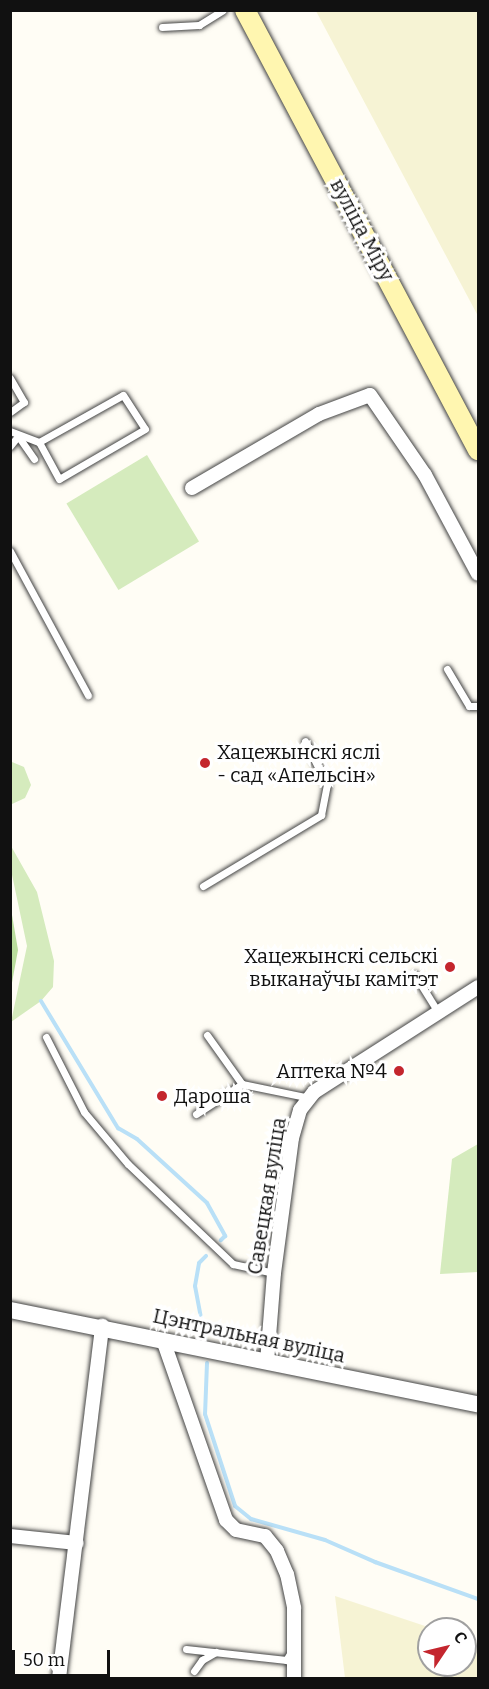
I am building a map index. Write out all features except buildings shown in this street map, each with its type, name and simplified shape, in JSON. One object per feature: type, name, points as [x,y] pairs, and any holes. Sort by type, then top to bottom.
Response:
[{"type":"main road","name":"вуліца Міру","points":[[245,10],[478,450]]},
{"type":"street","points":[[192,488],[319,414],[370,395],[425,475],[478,574]]},
{"type":"street","name":"Савецкая вуліца","points":[[267,1362],[274,1273],[292,1138],[300,1110],[310,1098],[438,1011],[478,987]]},
{"type":"street","name":"Цэнтральная вуліца","points":[[10,1310],[102,1326],[478,1404]]},
{"type":"street","points":[[59,1678],[102,1326]]},
{"type":"street","points":[[163,1340],[226,1520],[236,1530],[265,1536],[277,1551],[288,1574],[294,1608],[294,1678]]},
{"type":"street","points":[[10,1536],[77,1543]]},
{"type":"lane","points":[[162,27],[199,26],[223,10]]},
{"type":"lane","points":[[10,378],[24,402],[10,412]]},
{"type":"lane","points":[[10,431],[18,436],[39,442],[123,395],[145,429],[59,479],[39,442]]},
{"type":"lane","points":[[10,446],[18,436]]},
{"type":"lane","points":[[18,436],[34,459]]},
{"type":"lane","points":[[10,551],[88,695]]},
{"type":"lane","points":[[447,669],[469,706],[478,706]]},
{"type":"lane","points":[[203,886],[321,815],[327,785],[305,741]]},
{"type":"lane","points":[[415,975],[438,1011]]},
{"type":"lane","points":[[207,1035],[242,1084],[310,1098]]},
{"type":"lane","points":[[46,1037],[84,1112],[128,1164],[233,1264],[274,1273]]},
{"type":"lane","points":[[196,1114],[242,1084]]},
{"type":"lane","points":[[186,1648],[286,1660],[294,1647]]},
{"type":"lane","points":[[194,1671],[202,1660],[216,1652]]},
{"type":"shaded area","points":[[316,11],[478,11],[478,316]]},
{"type":"shaded area","points":[[335,1596],[417,1623],[417,1677],[477,1677],[478,1644],[478,1678],[345,1678]]},
{"type":"green space","points":[[147,455],[199,542],[118,590],[66,503]]},
{"type":"green space","points":[[12,762],[24,767],[31,785],[25,798],[12,804]]},
{"type":"green space","points":[[11,846],[37,892],[54,961],[53,987],[41,1001],[11,1022],[27,946],[11,870]]},
{"type":"green space","points":[[11,909],[18,950],[10,988]]},
{"type":"green space","points":[[478,1144],[478,1272],[440,1274],[452,1159]]},
{"type":"waterway","points":[[41,1001],[118,1128],[137,1139],[207,1203],[225,1236],[221,1240]]},
{"type":"waterway","points":[[205,1339],[195,1286],[199,1263],[206,1256]]},
{"type":"waterway","points":[[207,1363],[205,1414],[235,1506],[251,1519],[325,1540],[375,1562],[478,1599]]},
{"type":"place","name":"Хацежынскі яслі - сад «Апельсін»","points":[[205,763]]},
{"type":"place","name":"Хацежынскі сельскі выканаўчы камітэт","points":[[450,967]]},
{"type":"place","name":"Аптека №4","points":[[399,1071]]},
{"type":"place","name":"Дароша","points":[[162,1096]]}]
